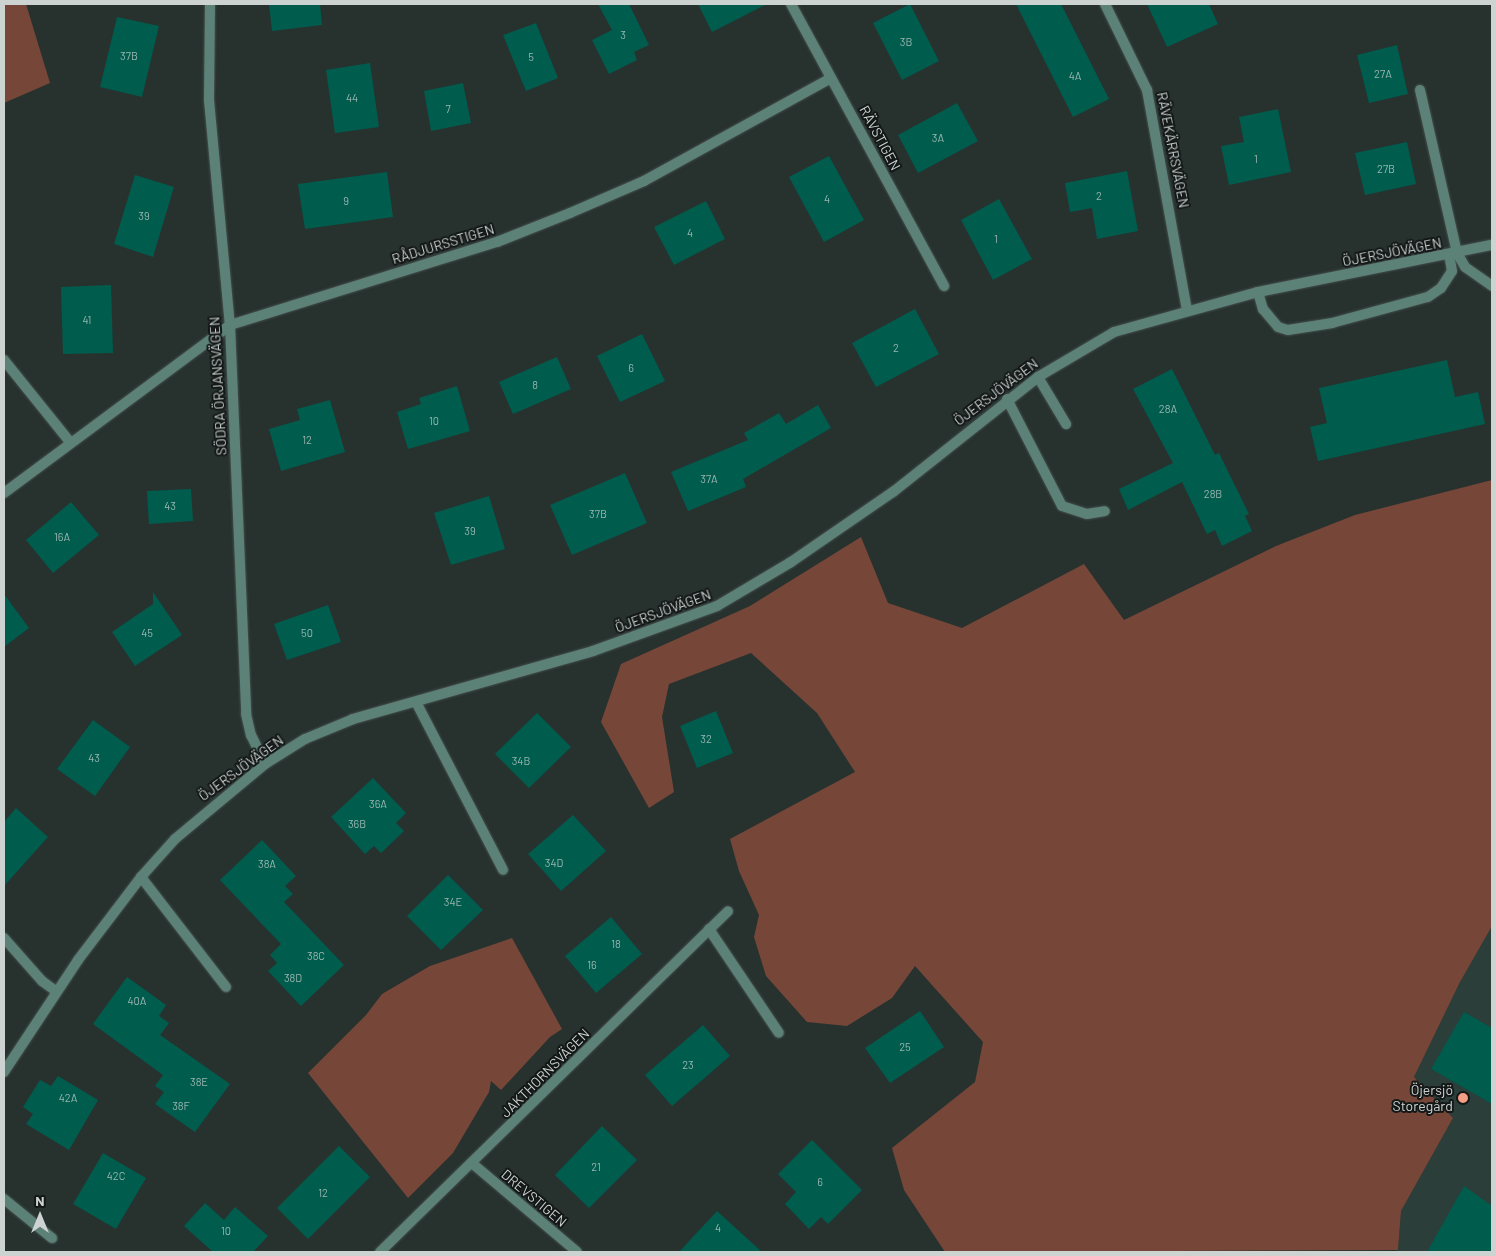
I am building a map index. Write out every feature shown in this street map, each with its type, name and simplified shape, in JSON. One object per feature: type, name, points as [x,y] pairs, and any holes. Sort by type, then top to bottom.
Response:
[{"type":"street","name":"SÖDRA ÖRJANSVÄGEN","points":[[210,4],[209,100],[230,325],[246,714],[252,735],[265,764]]},
{"type":"street","name":"RÄVSTIGEN","points":[[791,4],[944,286]]},
{"type":"street","name":"RÄVEKÄRRSVÄGEN","points":[[1105,4],[1148,90],[1188,310]]},
{"type":"street","name":"RÅDJURSSTIGEN","points":[[4,493],[70,442],[230,325],[497,242],[570,214],[644,180],[831,78]]},
{"type":"street","points":[[1258,292],[1263,309],[1272,323],[1288,330],[1370,316],[1428,297],[1441,288],[1452,271],[1453,254],[1420,90]]},
{"type":"street","name":"ÖJERSJÖVÄGEN","points":[[4,1072],[56,991],[140,877],[187,827],[265,764],[330,728],[593,651],[717,606],[791,562],[893,492],[1038,376],[1114,332],[1258,292],[1492,245]]},
{"type":"street","points":[[1453,254],[1465,267],[1492,286]]},
{"type":"street","points":[[4,360],[70,442]]},
{"type":"street","points":[[1038,376],[1066,424]]},
{"type":"street","points":[[1007,399],[1062,506],[1087,514],[1105,511]]},
{"type":"street","points":[[416,702],[503,870]]},
{"type":"street","points":[[140,877],[226,987]]},
{"type":"street","name":"JAKTHORNSVÄGEN","points":[[380,1252],[473,1164],[728,911]]},
{"type":"street","points":[[709,929],[779,1033]]},
{"type":"street","points":[[4,938],[42,982],[56,991]]},
{"type":"street","name":"DREVSTIGEN","points":[[473,1164],[577,1252]]},
{"type":"street","points":[[4,1199],[52,1238]]},
{"type":"shaded area","points":[[4,4],[26,4],[50,83],[4,103]]},
{"type":"shaded area","points":[[1492,480],[1492,926],[1460,982],[1414,1077],[1453,1118],[1401,1211],[1398,1250],[945,1252],[904,1190],[892,1148],[975,1082],[983,1042],[915,966],[892,998],[847,1026],[807,1022],[766,976],[754,937],[759,915],[739,871],[730,839],[855,772],[817,713],[751,653],[669,684],[662,717],[674,792],[649,808],[601,722],[621,664],[750,606],[861,537],[888,603],[962,628],[1084,564],[1124,620],[1276,546],[1355,515]]},
{"type":"shaded area","name":"Öjersjö Storegård","points":[[1492,926],[1492,1252],[1395,1252],[1398,1250],[1401,1211],[1453,1118],[1414,1077],[1460,982]]},
{"type":"shaded area","points":[[512,938],[562,1029],[550,1037],[501,1090],[491,1081],[489,1092],[453,1153],[408,1198],[308,1073],[366,1015],[382,994],[430,966]]},
{"type":"building","points":[[269,4],[320,4],[322,25],[272,31]]},
{"type":"building","points":[[598,4],[629,4],[649,45],[634,52],[637,60],[609,74],[592,40],[612,30]]},
{"type":"building","points":[[698,4],[767,4],[712,32]]},
{"type":"building","points":[[910,4],[939,61],[902,80],[873,23]]},
{"type":"building","points":[[1016,4],[1061,4],[1109,99],[1073,117]]},
{"type":"building","points":[[1147,4],[1209,4],[1218,24],[1167,47]]},
{"type":"building","points":[[117,17],[159,26],[142,97],[100,87]]},
{"type":"building","points":[[536,23],[558,78],[526,91],[503,35]]},
{"type":"building","points":[[1397,45],[1408,94],[1369,103],[1357,55]]},
{"type":"building","points":[[370,63],[379,127],[335,133],[326,70]]},
{"type":"building","points":[[463,83],[471,123],[431,131],[424,91]]},
{"type":"building","points":[[957,103],[978,141],[918,173],[898,135]]},
{"type":"building","points":[[1278,109],[1291,172],[1229,185],[1221,146],[1244,142],[1239,117]]},
{"type":"building","points":[[1407,142],[1416,184],[1365,195],[1355,153]]},
{"type":"building","points":[[829,156],[864,220],[824,242],[789,177]]},
{"type":"building","points":[[1127,171],[1138,231],[1097,239],[1092,208],[1070,212],[1065,183]]},
{"type":"building","points":[[387,172],[393,217],[305,229],[298,184]]},
{"type":"building","points":[[135,175],[174,187],[153,257],[114,244]]},
{"type":"building","points":[[999,199],[1032,259],[993,280],[961,220]]},
{"type":"building","points":[[706,201],[725,239],[674,265],[654,227]]},
{"type":"building","points":[[111,285],[113,353],[63,354],[61,287]]},
{"type":"building","points":[[915,309],[939,354],[876,387],[852,343]]},
{"type":"building","points":[[642,334],[665,381],[620,402],[597,356]]},
{"type":"building","points":[[557,357],[571,389],[513,414],[499,382]]},
{"type":"building","points":[[1447,360],[1455,397],[1478,392],[1485,424],[1318,461],[1310,427],[1327,423],[1319,388]]},
{"type":"building","points":[[1172,369],[1215,455],[1219,453],[1249,514],[1245,516],[1252,531],[1222,546],[1215,530],[1207,534],[1182,482],[1128,510],[1119,489],[1173,463],[1133,389]]},
{"type":"building","points":[[457,386],[470,431],[408,449],[397,412],[421,404],[419,398]]},
{"type":"building","points":[[330,400],[345,452],[281,471],[269,429],[300,420],[297,409]]},
{"type":"building","points":[[818,405],[831,428],[743,479],[746,487],[688,511],[671,472],[748,440],[744,433],[779,413],[786,424]]},
{"type":"building","points":[[625,473],[647,523],[572,555],[550,505]]},
{"type":"building","points":[[191,489],[193,521],[149,524],[147,491]]},
{"type":"building","points":[[489,496],[505,549],[451,565],[434,513]]},
{"type":"building","points":[[71,502],[99,535],[53,573],[26,540]]},
{"type":"building","points":[[153,592],[182,635],[135,666],[112,632],[153,604]]},
{"type":"building","points":[[4,594],[29,628],[4,647]]},
{"type":"building","points":[[328,605],[341,642],[287,660],[274,624]]},
{"type":"building","points":[[716,711],[733,753],[697,768],[680,726]]},
{"type":"building","points":[[537,713],[571,747],[529,788],[495,754]]},
{"type":"building","points":[[93,720],[130,747],[95,796],[57,769]]},
{"type":"building","points":[[373,778],[406,813],[396,823],[404,831],[381,853],[374,846],[365,854],[331,817]]},
{"type":"building","points":[[16,808],[48,837],[4,886],[4,822]]},
{"type":"building","points":[[573,815],[606,851],[561,891],[528,854]]},
{"type":"building","points":[[262,840],[296,876],[285,886],[293,894],[284,902],[344,965],[301,1006],[268,971],[277,963],[270,955],[281,944],[220,880]]},
{"type":"building","points":[[448,875],[483,910],[441,950],[407,916]]},
{"type":"building","points":[[611,917],[642,954],[596,993],[565,956]]},
{"type":"building","points":[[127,977],[166,1005],[159,1016],[169,1023],[160,1035],[230,1084],[195,1132],[155,1104],[164,1092],[155,1086],[163,1075],[93,1024]]},
{"type":"building","points":[[920,1011],[944,1047],[890,1083],[865,1048]]},
{"type":"building","points":[[1464,1012],[1492,1028],[1492,1104],[1431,1069]]},
{"type":"building","points":[[703,1025],[730,1056],[672,1106],[645,1075]]},
{"type":"building","points":[[58,1076],[98,1100],[69,1150],[26,1124],[33,1114],[23,1107],[40,1080],[51,1086]]},
{"type":"building","points":[[602,1126],[637,1160],[589,1208],[555,1175]]},
{"type":"building","points":[[812,1140],[862,1190],[828,1224],[821,1217],[809,1229],[785,1204],[796,1192],[778,1174]]},
{"type":"building","points":[[339,1146],[370,1177],[308,1239],[277,1208]]},
{"type":"building","points":[[103,1153],[146,1178],[116,1229],[73,1204]]},
{"type":"building","points":[[1464,1186],[1492,1206],[1492,1252],[1427,1252]]},
{"type":"building","points":[[205,1203],[224,1220],[235,1207],[268,1236],[253,1252],[213,1252],[184,1226]]},
{"type":"building","points":[[717,1211],[762,1252],[679,1252]]},
{"type":"place","name":"Öjersjö Storegård","points":[[1463,1098]]}]
